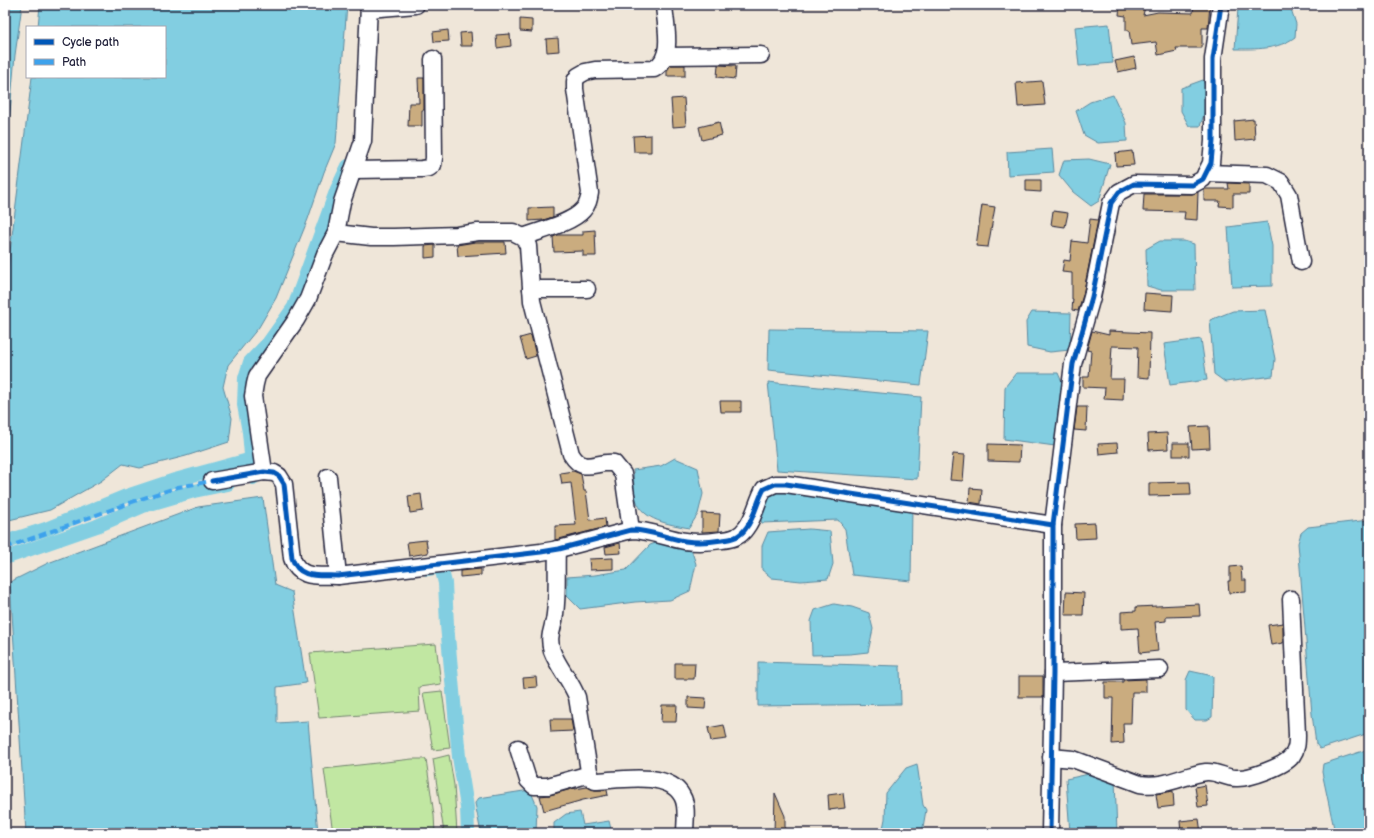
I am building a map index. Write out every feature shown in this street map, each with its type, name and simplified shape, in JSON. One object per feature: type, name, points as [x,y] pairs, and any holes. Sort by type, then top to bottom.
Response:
[{"type":"street","points":[[255,474],[254,384],[257,376],[296,320],[308,299],[325,254],[336,233],[342,202],[362,141],[369,7],[416,5]]},
{"type":"street","points":[[523,237],[573,218],[584,210],[590,193],[575,81],[578,76],[585,72],[595,70],[654,69],[661,65],[665,56],[667,44],[664,5]]},
{"type":"street","points":[[1050,833],[1053,673],[1053,525],[1072,364],[1092,297],[1111,203],[1119,192],[1134,184],[1192,185],[1203,179],[1206,173],[1210,163],[1212,149],[1213,59],[1221,5]]},
{"type":"street","points":[[665,56],[761,55]]},
{"type":"street","points":[[353,170],[422,169],[429,168],[433,165],[433,59]]},
{"type":"street","points":[[1206,173],[1267,175],[1281,182],[1289,195],[1301,262]]},
{"type":"street","points":[[336,233],[371,237],[394,237],[457,235],[478,232],[513,232],[523,237],[528,246],[532,301],[571,454],[575,460],[582,465],[588,466],[607,462],[614,463],[619,468],[623,474],[630,530]]},
{"type":"street","points":[[531,289],[587,289]]},
{"type":"street","points":[[212,481],[255,474],[274,473],[279,476],[284,484],[294,565],[306,574],[338,576],[557,549],[630,530],[642,530],[685,541],[707,542],[731,539],[740,535],[747,528],[764,489],[775,484],[1053,525]]},
{"type":"street","points":[[328,477],[338,576]]},
{"type":"street","points":[[557,549],[555,615],[550,632],[552,651],[577,697],[592,779],[595,781],[644,779],[662,781],[674,786],[683,797],[685,833]]},
{"type":"street","points":[[1051,757],[1072,759],[1140,784],[1151,786],[1212,771],[1231,778],[1252,776],[1285,762],[1291,757],[1296,748],[1297,735],[1291,599]]},
{"type":"street","points":[[1053,673],[1160,669]]},
{"type":"street","points":[[518,748],[528,780],[534,786],[548,786],[590,774]]},
{"type":"green space","points":[[436,644],[441,684],[419,687],[420,711],[319,718],[310,653]]},
{"type":"green space","points":[[442,691],[450,748],[433,750],[423,693]]},
{"type":"green space","points":[[449,755],[454,785],[457,833],[444,833],[433,759]]},
{"type":"green space","points":[[412,759],[426,759],[435,833],[333,833],[324,769]]},
{"type":"water","points":[[5,5],[22,5],[15,55],[5,169]]},
{"type":"water","points":[[40,5],[347,5],[336,143],[324,172],[308,219],[276,298],[259,327],[228,365],[223,387],[232,418],[229,442],[186,456],[140,468],[123,464],[101,481],[50,510],[5,521],[5,291],[32,78],[166,78],[166,26],[38,26]]},
{"type":"water","points":[[1249,5],[1291,9],[1296,24],[1295,37],[1274,47],[1259,49],[1235,49],[1238,8]]},
{"type":"water","points":[[1109,24],[1113,63],[1079,66],[1075,27]]},
{"type":"water","points":[[1203,80],[1206,97],[1202,120],[1200,126],[1189,126],[1181,111],[1181,88]]},
{"type":"water","points":[[1113,95],[1126,123],[1127,141],[1098,143],[1084,135],[1076,111],[1090,102]]},
{"type":"water","points":[[1052,149],[1054,172],[1008,175],[1007,152]]},
{"type":"water","points":[[1089,159],[1110,164],[1099,201],[1091,206],[1073,192],[1059,175],[1064,160]]},
{"type":"water","points":[[1267,222],[1272,246],[1272,286],[1232,287],[1228,227]]},
{"type":"water","points":[[1160,241],[1184,241],[1194,244],[1195,290],[1161,290],[1147,286],[1146,249]]},
{"type":"water","points":[[1265,310],[1275,359],[1273,376],[1225,382],[1214,374],[1210,320],[1233,311]]},
{"type":"water","points":[[1032,312],[1071,313],[1070,350],[1050,352],[1027,347],[1026,322]]},
{"type":"water","points":[[769,329],[928,331],[921,385],[768,370]]},
{"type":"water","points":[[1201,339],[1207,380],[1170,385],[1164,344]]},
{"type":"water","points":[[1016,373],[1058,373],[1063,385],[1055,446],[1004,439],[1005,387]]},
{"type":"water","points":[[768,382],[921,397],[917,479],[777,470]]},
{"type":"water","points":[[675,458],[698,468],[703,494],[698,514],[689,528],[665,523],[650,517],[639,506],[635,496],[633,470],[661,466]]},
{"type":"water","points":[[803,491],[912,506],[911,581],[852,575],[845,529],[838,520],[762,523],[758,514],[765,492]]},
{"type":"water","points":[[263,498],[275,585],[292,592],[306,683],[277,687],[277,723],[308,721],[318,833],[26,833],[10,582],[48,563],[198,507]]},
{"type":"water","points":[[1369,520],[1369,733],[1320,749],[1316,744],[1312,714],[1298,543],[1301,533],[1308,527]]},
{"type":"water","points":[[809,529],[830,531],[833,564],[828,579],[801,581],[772,578],[762,570],[762,546],[768,532]]},
{"type":"water","points":[[667,539],[690,546],[696,564],[690,591],[670,600],[635,602],[580,609],[567,596],[567,577],[595,575],[626,570],[650,545]]},
{"type":"water","points":[[834,604],[852,607],[869,613],[873,629],[868,652],[812,655],[811,621],[815,610]]},
{"type":"water","points":[[758,662],[900,666],[901,704],[758,706]]},
{"type":"water","points":[[1190,671],[1213,676],[1212,717],[1207,720],[1195,720],[1186,710],[1186,680]]},
{"type":"water","points":[[1369,749],[1369,833],[1335,833],[1322,772],[1323,764]]},
{"type":"water","points":[[917,764],[923,805],[926,810],[922,833],[882,833],[885,819],[886,793],[906,768]]},
{"type":"water","points":[[1089,774],[1102,774],[1115,780],[1117,833],[1070,833],[1066,779]]},
{"type":"water","points":[[530,790],[537,806],[536,833],[481,833],[475,803],[479,798]]},
{"type":"water","points":[[580,812],[583,825],[609,821],[612,833],[554,833],[554,823],[566,814]]},
{"type":"building","points":[[1120,5],[1145,7],[1143,15],[1158,12],[1193,13],[1194,5],[1210,5],[1208,28],[1202,28],[1202,48],[1176,48],[1177,51],[1158,55],[1156,42],[1131,45],[1129,30],[1126,30],[1126,16],[1119,15]]},
{"type":"building","points":[[520,19],[532,20],[532,32],[520,31]]},
{"type":"building","points":[[448,30],[449,41],[434,42],[433,32]]},
{"type":"building","points":[[471,32],[472,46],[461,46],[460,33]]},
{"type":"building","points":[[510,34],[511,46],[497,48],[496,35]]},
{"type":"building","points":[[558,38],[559,51],[547,52],[546,39]]},
{"type":"building","points":[[1134,57],[1136,68],[1118,72],[1115,61]]},
{"type":"building","points":[[670,65],[685,65],[685,76],[667,76],[667,71]]},
{"type":"building","points":[[718,65],[736,66],[735,79],[717,77]]},
{"type":"building","points":[[418,78],[424,78],[424,110],[422,110],[422,126],[408,126],[409,103],[419,103]]},
{"type":"building","points":[[1042,81],[1045,105],[1018,107],[1016,83]]},
{"type":"building","points":[[684,98],[686,126],[673,127],[671,99]]},
{"type":"building","points":[[1254,119],[1255,139],[1235,141],[1234,121]]},
{"type":"building","points":[[719,122],[722,135],[702,140],[699,127]]},
{"type":"building","points":[[651,135],[651,152],[634,152],[633,136]]},
{"type":"building","points":[[1132,151],[1134,165],[1116,166],[1115,153]]},
{"type":"building","points":[[1026,180],[1041,180],[1041,192],[1026,191]]},
{"type":"building","points":[[1228,183],[1249,184],[1249,194],[1233,194],[1233,207],[1219,206],[1220,201],[1204,201],[1204,189],[1229,189]]},
{"type":"building","points":[[1198,192],[1197,220],[1184,219],[1185,212],[1143,211],[1144,194],[1192,194]]},
{"type":"building","points":[[982,205],[995,207],[988,247],[976,246]]},
{"type":"building","points":[[553,207],[553,217],[543,220],[529,221],[529,208]]},
{"type":"building","points":[[1053,211],[1068,213],[1065,227],[1051,225]]},
{"type":"building","points":[[1090,219],[1098,220],[1083,295],[1078,311],[1072,310],[1072,273],[1062,272],[1064,260],[1070,261],[1072,241],[1087,243]]},
{"type":"building","points":[[595,230],[596,256],[583,256],[583,251],[554,252],[553,237],[558,235],[583,235],[583,231]]},
{"type":"building","points":[[475,242],[505,242],[506,253],[458,256],[457,245]]},
{"type":"building","points":[[435,245],[435,257],[425,258],[425,246]]},
{"type":"building","points":[[1145,293],[1173,295],[1172,311],[1144,309]]},
{"type":"building","points":[[1092,331],[1109,335],[1109,331],[1150,333],[1149,378],[1137,377],[1138,347],[1112,346],[1110,379],[1124,379],[1123,400],[1104,399],[1105,388],[1083,387],[1083,377],[1089,377],[1091,351],[1087,350]]},
{"type":"building","points":[[531,335],[536,356],[526,359],[520,338]]},
{"type":"building","points":[[720,401],[741,401],[741,412],[721,412]]},
{"type":"building","points":[[1077,407],[1087,407],[1086,431],[1074,430]]},
{"type":"building","points":[[1209,426],[1210,448],[1192,449],[1190,427]]},
{"type":"building","points":[[1167,433],[1168,449],[1149,450],[1148,434]]},
{"type":"building","points":[[1117,443],[1118,452],[1099,454],[1098,444]]},
{"type":"building","points":[[1173,443],[1189,443],[1189,456],[1173,456]]},
{"type":"building","points":[[988,444],[1020,445],[1019,462],[988,461]]},
{"type":"building","points":[[953,454],[965,455],[963,481],[950,480]]},
{"type":"building","points":[[573,471],[581,474],[584,491],[586,491],[590,520],[605,518],[606,527],[555,540],[555,526],[576,525],[571,483],[562,484],[560,473]]},
{"type":"building","points":[[1190,482],[1191,495],[1149,496],[1149,483]]},
{"type":"building","points":[[970,488],[982,489],[981,504],[969,502]]},
{"type":"building","points":[[421,494],[423,511],[410,513],[408,496]]},
{"type":"building","points":[[702,513],[720,514],[719,531],[702,532]]},
{"type":"building","points":[[1095,523],[1096,538],[1076,539],[1075,524]]},
{"type":"building","points":[[426,540],[428,553],[409,556],[407,542]]},
{"type":"building","points":[[620,543],[621,553],[606,554],[605,547]]},
{"type":"building","points":[[613,558],[613,569],[590,570],[589,559]]},
{"type":"building","points":[[1241,566],[1242,580],[1246,580],[1246,592],[1229,593],[1228,581],[1230,581],[1230,567]]},
{"type":"building","points":[[481,569],[481,575],[460,577],[460,571]]},
{"type":"building","points":[[1066,592],[1084,593],[1083,615],[1065,615]]},
{"type":"building","points":[[1199,604],[1200,616],[1166,617],[1166,621],[1155,622],[1158,651],[1140,653],[1138,628],[1121,629],[1121,612],[1136,611],[1136,607]]},
{"type":"building","points":[[1283,623],[1283,643],[1271,645],[1268,625]]},
{"type":"building","points":[[675,663],[695,663],[694,679],[675,679]]},
{"type":"building","points":[[1019,676],[1043,676],[1043,697],[1019,697]]},
{"type":"building","points":[[536,677],[537,687],[524,688],[523,678]]},
{"type":"building","points":[[1146,679],[1146,692],[1132,692],[1131,723],[1123,723],[1124,743],[1112,744],[1113,698],[1105,698],[1105,682],[1123,682],[1123,680]]},
{"type":"building","points":[[688,697],[706,698],[705,709],[688,708]]},
{"type":"building","points":[[662,705],[677,705],[676,722],[661,722]]},
{"type":"building","points":[[550,719],[571,719],[573,731],[551,732]]},
{"type":"building","points":[[724,725],[727,739],[711,741],[708,728]]},
{"type":"building","points":[[1205,785],[1208,806],[1198,807],[1195,787]]},
{"type":"building","points":[[587,787],[595,790],[607,790],[608,795],[583,800],[544,811],[540,796],[550,795],[575,788]]},
{"type":"building","points":[[1173,791],[1174,806],[1158,808],[1156,794]]},
{"type":"building","points":[[775,793],[785,816],[785,833],[774,833]]},
{"type":"building","points":[[843,793],[845,808],[829,810],[828,795]]},
{"type":"building","points":[[1199,819],[1201,833],[1181,833],[1180,821]]},
{"type":"waterway","points":[[253,478],[249,432],[244,405],[245,378],[250,362],[269,342],[294,307],[337,189],[348,166]]},
{"type":"waterway","points":[[5,542],[46,529],[124,497],[175,480],[252,459]]},
{"type":"waterway","points":[[5,558],[97,526],[143,506],[194,491],[228,484]]},
{"type":"waterway","points":[[427,569],[441,567],[445,583],[447,625],[459,757],[467,807],[468,833]]},
{"type":"marked path","points":[[5,548],[178,487],[212,481]]},
{"type":"cycle path","points":[[1050,833],[1053,673],[1053,525],[1073,364],[1092,297],[1111,203],[1119,192],[1134,184],[1192,185],[1203,179],[1211,163],[1213,141],[1213,59],[1221,5]]},
{"type":"cycle path","points":[[212,481],[264,472],[274,473],[279,476],[284,484],[292,558],[299,570],[310,575],[317,576],[338,576],[541,552],[559,549],[631,530],[645,531],[690,542],[708,542],[729,539],[736,537],[744,531],[752,519],[764,489],[775,484],[786,484],[1053,525]]}]
